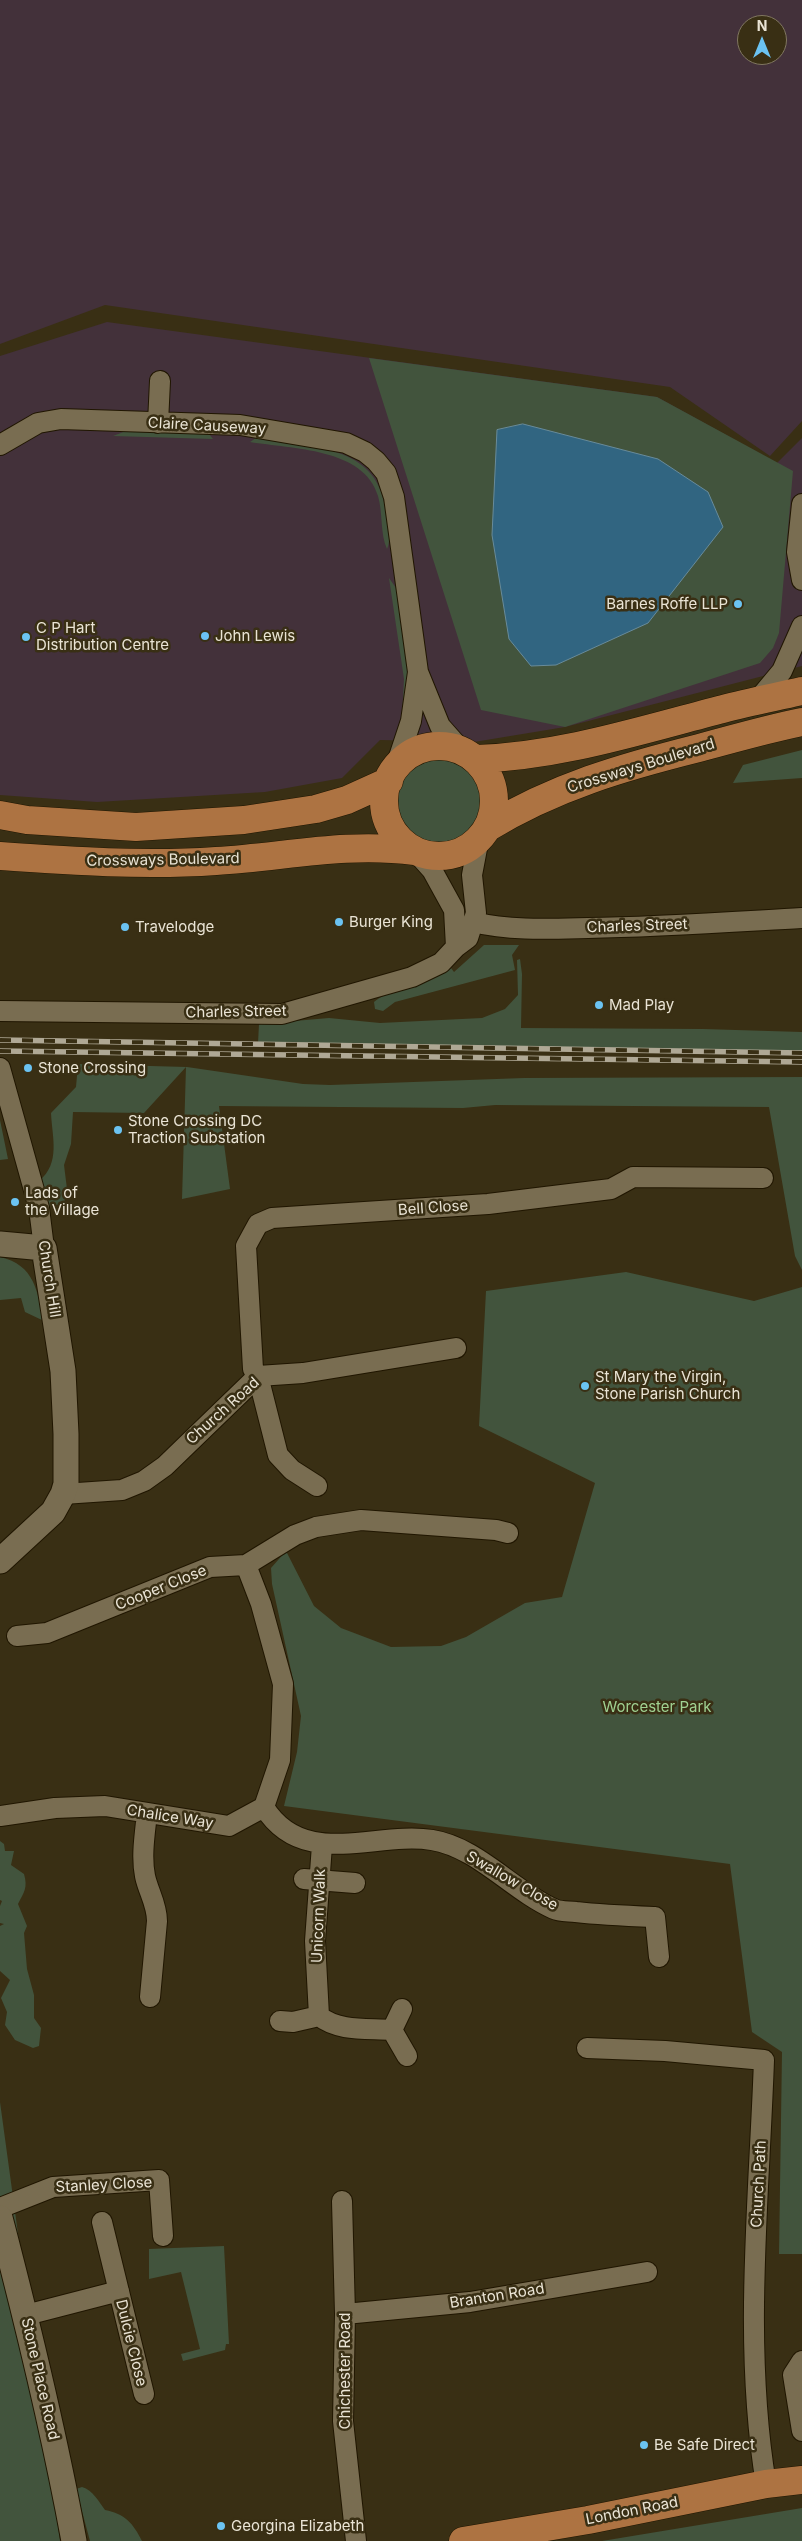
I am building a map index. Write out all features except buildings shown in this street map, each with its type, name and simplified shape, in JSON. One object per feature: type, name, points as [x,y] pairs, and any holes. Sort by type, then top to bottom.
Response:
[{"type":"main road","name":"Crossways Boulevard","points":[[470,756],[519,757],[565,750],[802,691]]},
{"type":"main road","name":"Crossways Boulevard","points":[[483,833],[541,798],[586,780],[653,759],[802,722]]},
{"type":"main road","points":[[0,815],[27,820],[136,828],[244,820],[316,809],[347,800],[392,775],[411,753],[425,748],[446,747],[470,756],[490,780],[493,790],[493,808],[483,833],[468,848],[451,856],[432,856],[415,851],[400,839],[388,822],[386,804],[392,775]]},
{"type":"main road","name":"Crossways Boulevard","points":[[0,856],[103,863],[201,862],[349,847],[415,851]]},
{"type":"main road","name":"London Road","points":[[463,2541],[588,2520],[766,2484],[802,2480]]},
{"type":"street","points":[[158,423],[160,381]]},
{"type":"street","name":"Claire Causeway","points":[[0,445],[38,423],[61,419],[240,425],[346,443],[365,452],[386,473],[394,497],[418,672],[440,726],[470,756]]},
{"type":"street","points":[[802,504],[797,552],[802,580]]},
{"type":"street","points":[[757,701],[782,671],[802,626]]},
{"type":"street","name":"Claire Causeway","points":[[392,775],[411,721],[418,672]]},
{"type":"street","name":"Charles Street","points":[[0,1012],[282,1014],[430,970],[446,959],[456,946],[468,938],[476,909],[472,875],[483,833]]},
{"type":"street","points":[[415,851],[432,870],[454,910],[456,946]]},
{"type":"street","name":"Charles Street","points":[[473,922],[503,928],[526,929],[638,927],[802,918]]},
{"type":"street","name":"Church Hill","points":[[0,1068],[39,1208],[64,1384],[67,1468],[63,1494]]},
{"type":"street","name":"Bell Close","points":[[258,1376],[254,1369],[245,1251],[252,1232],[263,1220],[488,1204],[610,1189],[633,1177],[764,1178]]},
{"type":"street","points":[[0,1244],[44,1248]]},
{"type":"street","name":"Church Road","points":[[63,1494],[122,1490],[144,1481],[165,1466],[258,1376],[304,1373],[456,1348]]},
{"type":"street","points":[[258,1376],[278,1455],[292,1470],[318,1486]]},
{"type":"street","points":[[0,1561],[53,1512],[63,1494]]},
{"type":"street","name":"Cooper Close","points":[[17,1636],[47,1633],[210,1567],[246,1565],[295,1535],[316,1527],[338,1522],[385,1521],[508,1533]]},
{"type":"street","points":[[246,1565],[261,1604],[283,1684],[280,1760],[264,1808]]},
{"type":"street","name":"Chalice Way","points":[[0,1816],[55,1808],[105,1806],[229,1826],[264,1808]]},
{"type":"street","name":"Swallow Close","points":[[264,1808],[273,1821],[295,1835],[322,1845],[355,1845],[412,1838],[434,1840],[470,1855],[555,1910],[605,1916],[655,1917],[659,1957]]},
{"type":"street","points":[[147,1813],[145,1877],[156,1908],[157,1921],[150,1997]]},
{"type":"street","name":"Unicorn Walk","points":[[319,2016],[312,1879],[322,1845]]},
{"type":"street","points":[[312,1879],[355,1883]]},
{"type":"street","points":[[392,2030],[402,2009]]},
{"type":"street","points":[[289,2024],[319,2016],[329,2024],[392,2030]]},
{"type":"street","points":[[392,2030],[407,2056]]},
{"type":"street","name":"Church Path","points":[[587,2048],[665,2051],[764,2060],[755,2265],[755,2366],[757,2415],[766,2484]]},
{"type":"street","name":"Stanley Close","points":[[0,2208],[52,2187],[159,2180],[163,2236]]},
{"type":"street","name":"Chichester Road","points":[[342,2201],[345,2314],[343,2421],[356,2541]]},
{"type":"street","name":"Stone Place Road","points":[[0,2218],[26,2315],[62,2475],[74,2541]]},
{"type":"street","name":"Dulcie Close","points":[[102,2222],[144,2394]]},
{"type":"street","name":"Branton Road","points":[[345,2314],[470,2302],[647,2272]]},
{"type":"street","name":"Dulcie Close","points":[[26,2315],[119,2291]]},
{"type":"street","points":[[802,2361],[793,2374],[802,2431]]},
{"type":"shaded area","points":[[0,0],[802,0],[802,421],[770,456],[670,387],[105,305],[0,344]]},
{"type":"shaded area","points":[[107,322],[657,397],[777,463],[802,438],[802,666],[565,727],[474,742],[380,740],[342,778],[265,792],[97,802],[0,795],[0,356]]},
{"type":"green space","points":[[369,358],[657,397],[793,471],[779,633],[773,648],[760,663],[565,727],[481,710]]},
{"type":"green space","points":[[126,431],[209,434],[213,439],[113,436]]},
{"type":"green space","points":[[256,438],[268,438],[326,449],[344,455],[359,463],[372,475],[381,491],[389,531],[387,549],[383,537],[378,496],[370,480],[358,468],[324,454],[250,442]]},
{"type":"green space","points":[[389,578],[396,588],[409,674],[402,719],[404,679]]},
{"type":"green space","points":[[802,750],[802,778],[733,783],[743,765]]},
{"type":"green space","points":[[440,759],[456,762],[470,771],[479,785],[482,801],[479,817],[470,831],[456,840],[440,843],[424,840],[410,831],[401,817],[398,801],[401,785],[410,771],[424,762]]},
{"type":"green space","points":[[484,945],[519,945],[512,955],[515,970],[395,1002],[383,1011],[375,1009],[374,1002],[380,997],[432,978],[451,968],[454,972]]},
{"type":"green space","points":[[520,959],[522,974],[521,1028],[703,1029],[802,1032],[802,1051],[258,1043],[259,1024],[329,1018],[380,1023],[482,1018],[505,1009],[518,995],[517,960]]},
{"type":"green space","points":[[78,1064],[187,1067],[303,1084],[330,1085],[524,1078],[802,1077],[802,1270],[795,1256],[769,1107],[495,1105],[463,1108],[219,1106],[230,1189],[182,1199],[186,1067],[144,1113],[73,1112],[71,1144],[64,1165],[67,1189],[64,1204],[45,1207],[39,1181],[46,1174],[53,1158],[51,1113],[76,1087]]},
{"type":"green space","points":[[0,1120],[8,1159],[0,1160]]},
{"type":"green space","points":[[0,1257],[21,1266],[27,1273],[36,1290],[44,1321],[25,1312],[21,1298],[0,1300]]},
{"type":"green space","name":"Worcester Park","points":[[626,1272],[754,1301],[802,1287],[802,2254],[779,2254],[782,2052],[752,2032],[730,1864],[284,1806],[297,1752],[301,1716],[272,1584],[271,1568],[286,1551],[314,1606],[341,1628],[391,1647],[441,1646],[466,1637],[525,1603],[562,1597],[595,1483],[479,1426],[486,1291]]},
{"type":"green space","points":[[0,1841],[4,1844],[5,1851],[14,1851],[11,1865],[24,1874],[26,1883],[25,1890],[18,1904],[27,1926],[24,1933],[27,1969],[34,1995],[34,2018],[41,2028],[39,2046],[33,2048],[15,2040],[5,2025],[7,2012],[1,1998],[10,1980],[0,1971],[0,1926],[4,1924],[0,1923],[0,1906],[2,1901],[0,1900]]},
{"type":"green space","points":[[0,2102],[60,2541],[0,2541]]},
{"type":"green space","points":[[224,2246],[229,2344],[226,2344],[225,2350],[183,2361],[181,2354],[200,2349],[181,2272],[149,2279],[149,2249]]},
{"type":"green space","points":[[82,2487],[93,2493],[105,2510],[118,2514],[128,2520],[142,2541],[90,2541],[76,2489]]},
{"type":"green space","points":[[802,2508],[802,2541],[602,2541]]},
{"type":"water","points":[[523,424],[658,459],[708,492],[723,527],[648,623],[556,665],[531,666],[509,639],[492,535],[497,430]]},
{"type":"railway","points":[[0,1040],[802,1053]]},
{"type":"railway","points":[[0,1051],[802,1062]]},
{"type":"place","name":"Barnes Roffe LLP","points":[[738,604]]},
{"type":"place","name":"John Lewis","points":[[205,636]]},
{"type":"place","name":"C P Hart Distribution Centre","points":[[26,637]]},
{"type":"place","name":"Burger King","points":[[339,922]]},
{"type":"place","name":"Travelodge","points":[[125,927]]},
{"type":"place","name":"Mad Play","points":[[599,1005]]},
{"type":"place","name":"Stone Crossing","points":[[28,1068]]},
{"type":"place","name":"Stone Crossing DC Traction Substation","points":[[118,1130]]},
{"type":"place","name":"Lads of the Village","points":[[15,1202]]},
{"type":"place","name":"St Mary the Virgin, Stone Parish Church","points":[[585,1386]]},
{"type":"place","name":"Be Safe Direct","points":[[644,2445]]},
{"type":"place","name":"Georgina Elizabeth","points":[[221,2526]]}]
